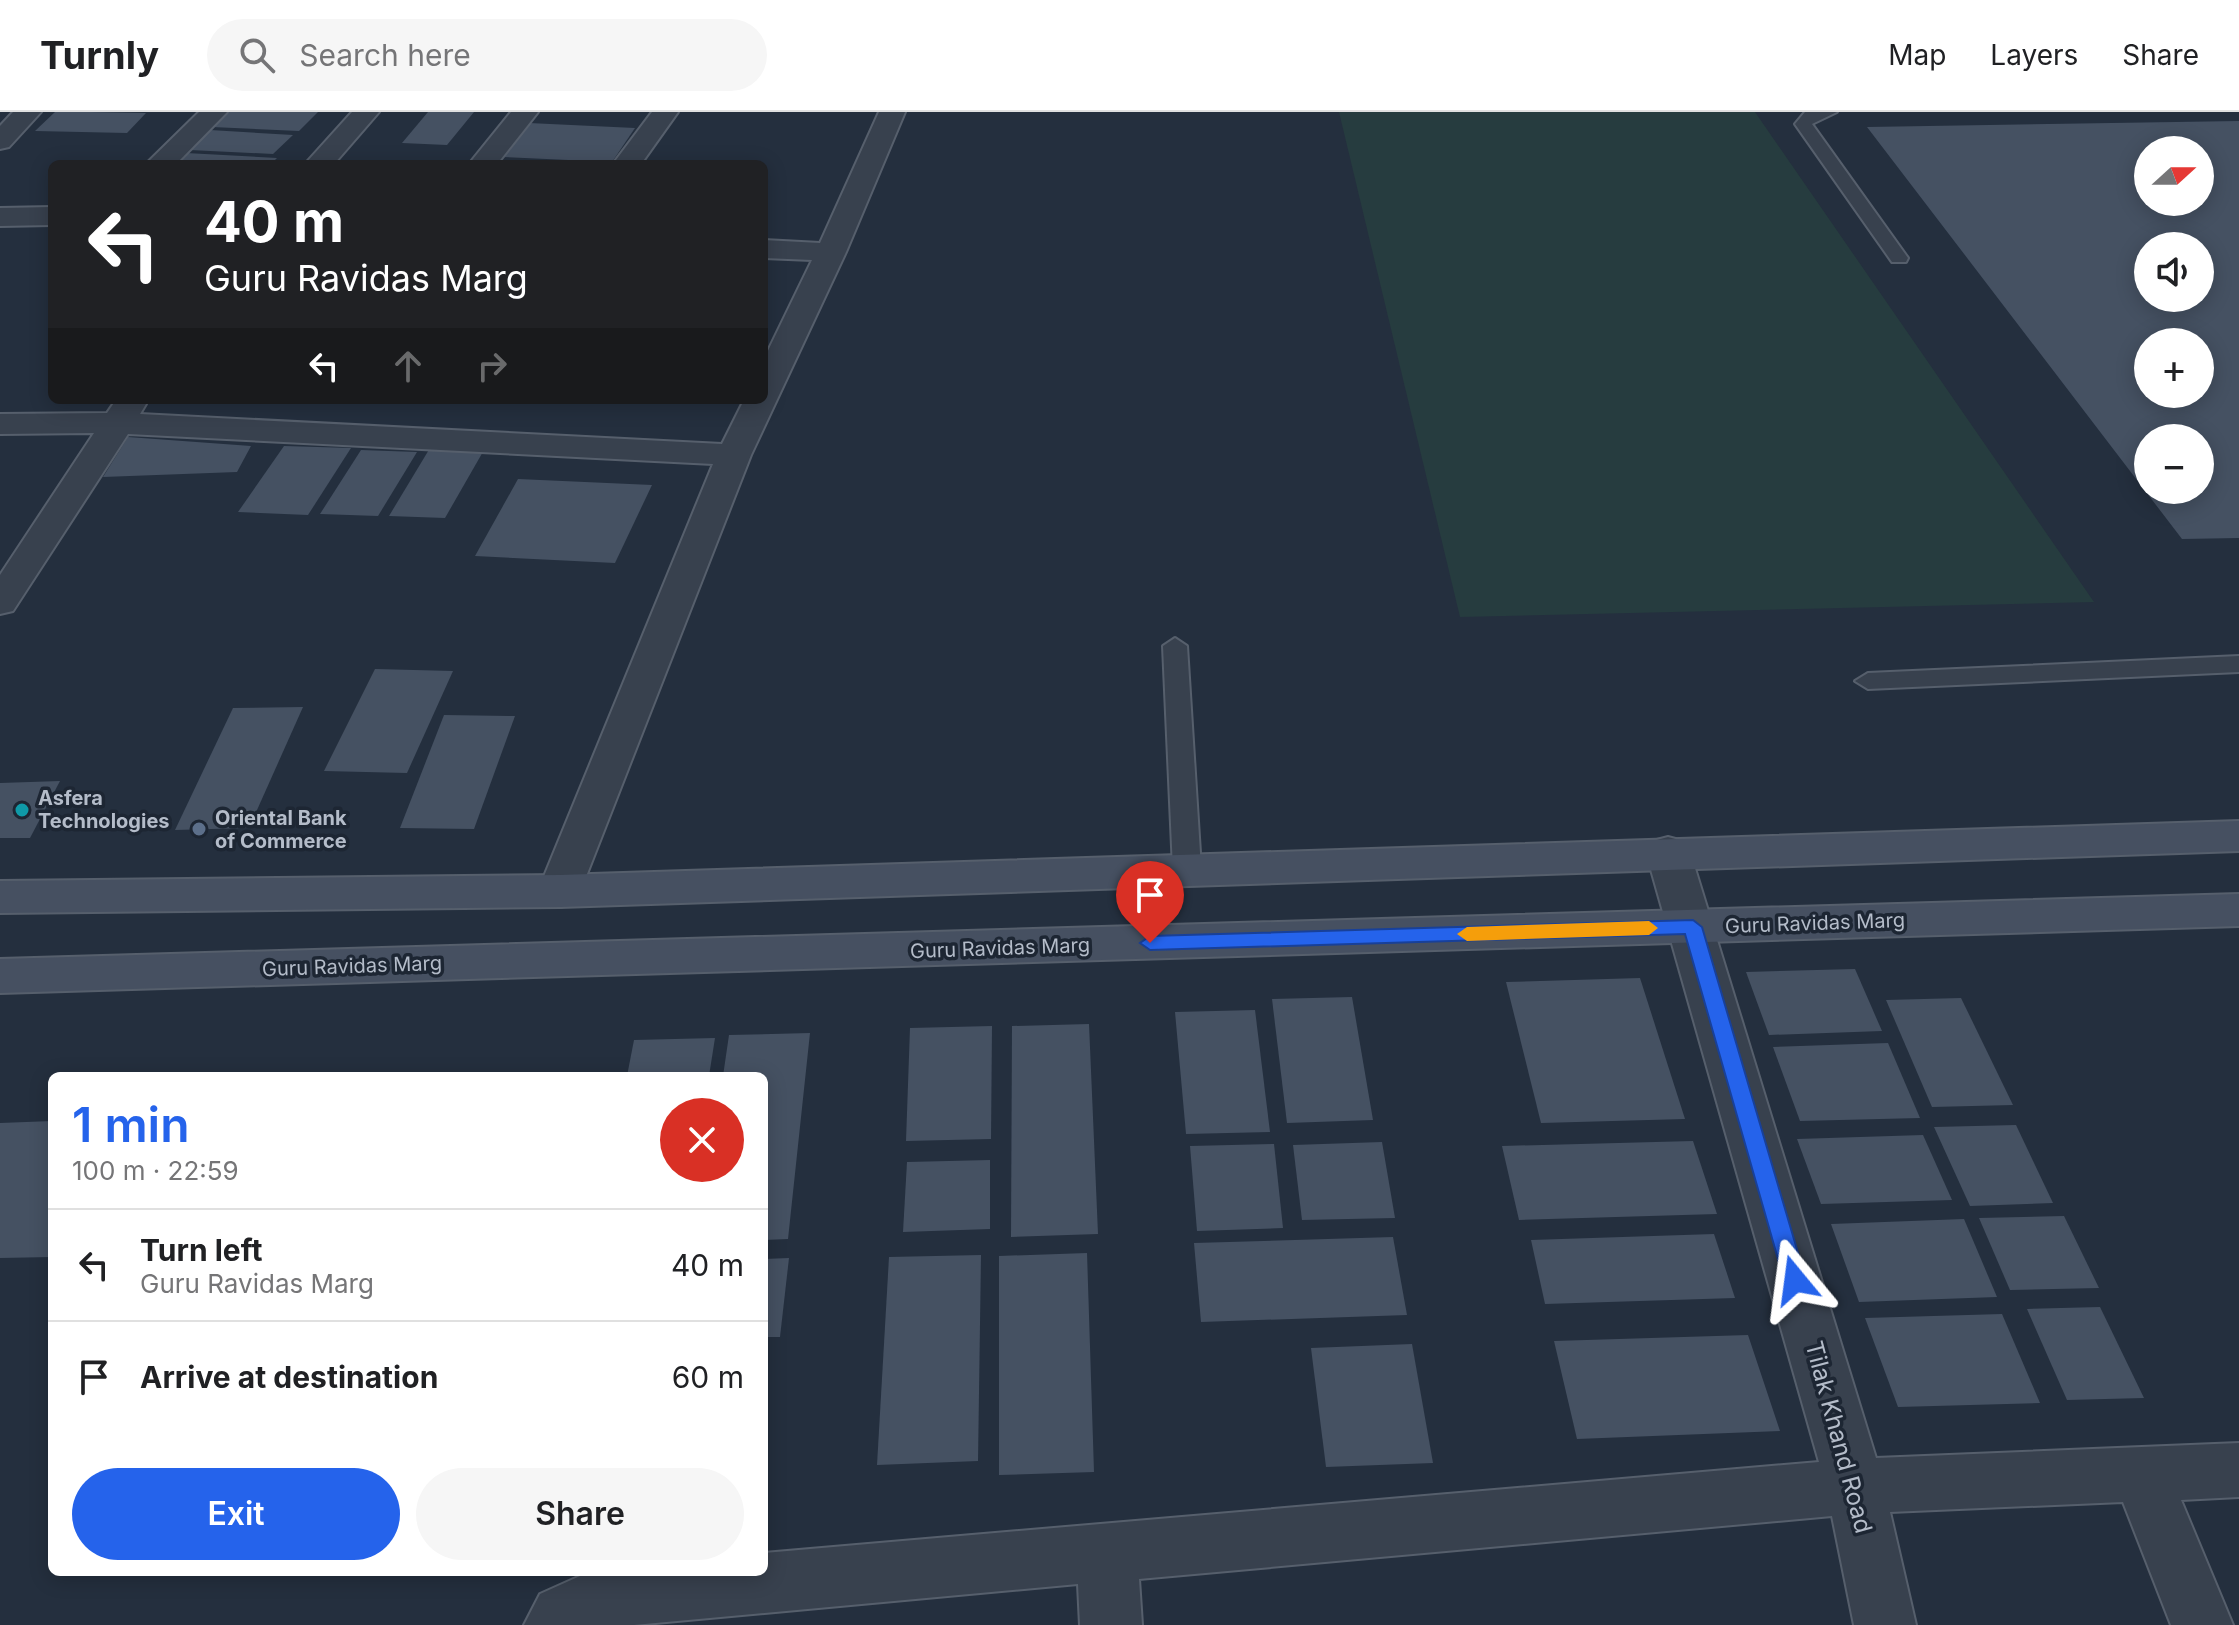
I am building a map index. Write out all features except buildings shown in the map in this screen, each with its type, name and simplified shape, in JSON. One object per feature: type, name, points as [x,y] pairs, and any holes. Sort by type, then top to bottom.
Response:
[{"type":"main road","points":[[0,897],[560,891],[1668,852],[2239,836]]},
{"type":"main road","name":"Guru Ravidas Marg","points":[[0,976],[2239,910]]},
{"type":"street","points":[[0,141],[28,112]]},
{"type":"street","points":[[164,160],[214,112]]},
{"type":"street","points":[[323,160],[366,112]]},
{"type":"street","points":[[486,160],[525,112]]},
{"type":"street","points":[[630,160],[665,112]]},
{"type":"street","points":[[768,375],[778,333],[831,252],[892,112]]},
{"type":"street","points":[[0,217],[48,216]]},
{"type":"street","points":[[768,249],[831,252]]},
{"type":"street","points":[[560,891],[734,455],[758,404]]},
{"type":"street","points":[[0,424],[125,411],[734,455]]},
{"type":"street","points":[[0,603],[125,411]]},
{"type":"street","name":"Tilak Khand Road","points":[[1668,852],[1693,927],[1855,1486],[1885,1625]]},
{"type":"street","points":[[555,1625],[562,1616],[599,1598],[1855,1486],[2239,1470]]},
{"type":"street","points":[[2141,1474],[2202,1625]]},
{"type":"street","points":[[1107,1555],[1111,1625]]},
{"type":"lane","points":[[1829,112],[1809,116],[1803,124],[1899,258]]},
{"type":"lane","points":[[1175,646],[1187,869]]},
{"type":"lane","points":[[1868,681],[2239,664]]},
{"type":"green space","points":[[1339,112],[1755,112],[2094,602],[1460,617]]},
{"type":"slow traffic","points":[[1467,934],[1649,928]]},
{"type":"place","name":"Asfera Technologies","points":[[22,810]]},
{"type":"place","name":"Oriental Bank of Commerce","points":[[199,829]]},
{"type":"route","points":[[1150,943],[1693,927],[1795,1280]]}]
